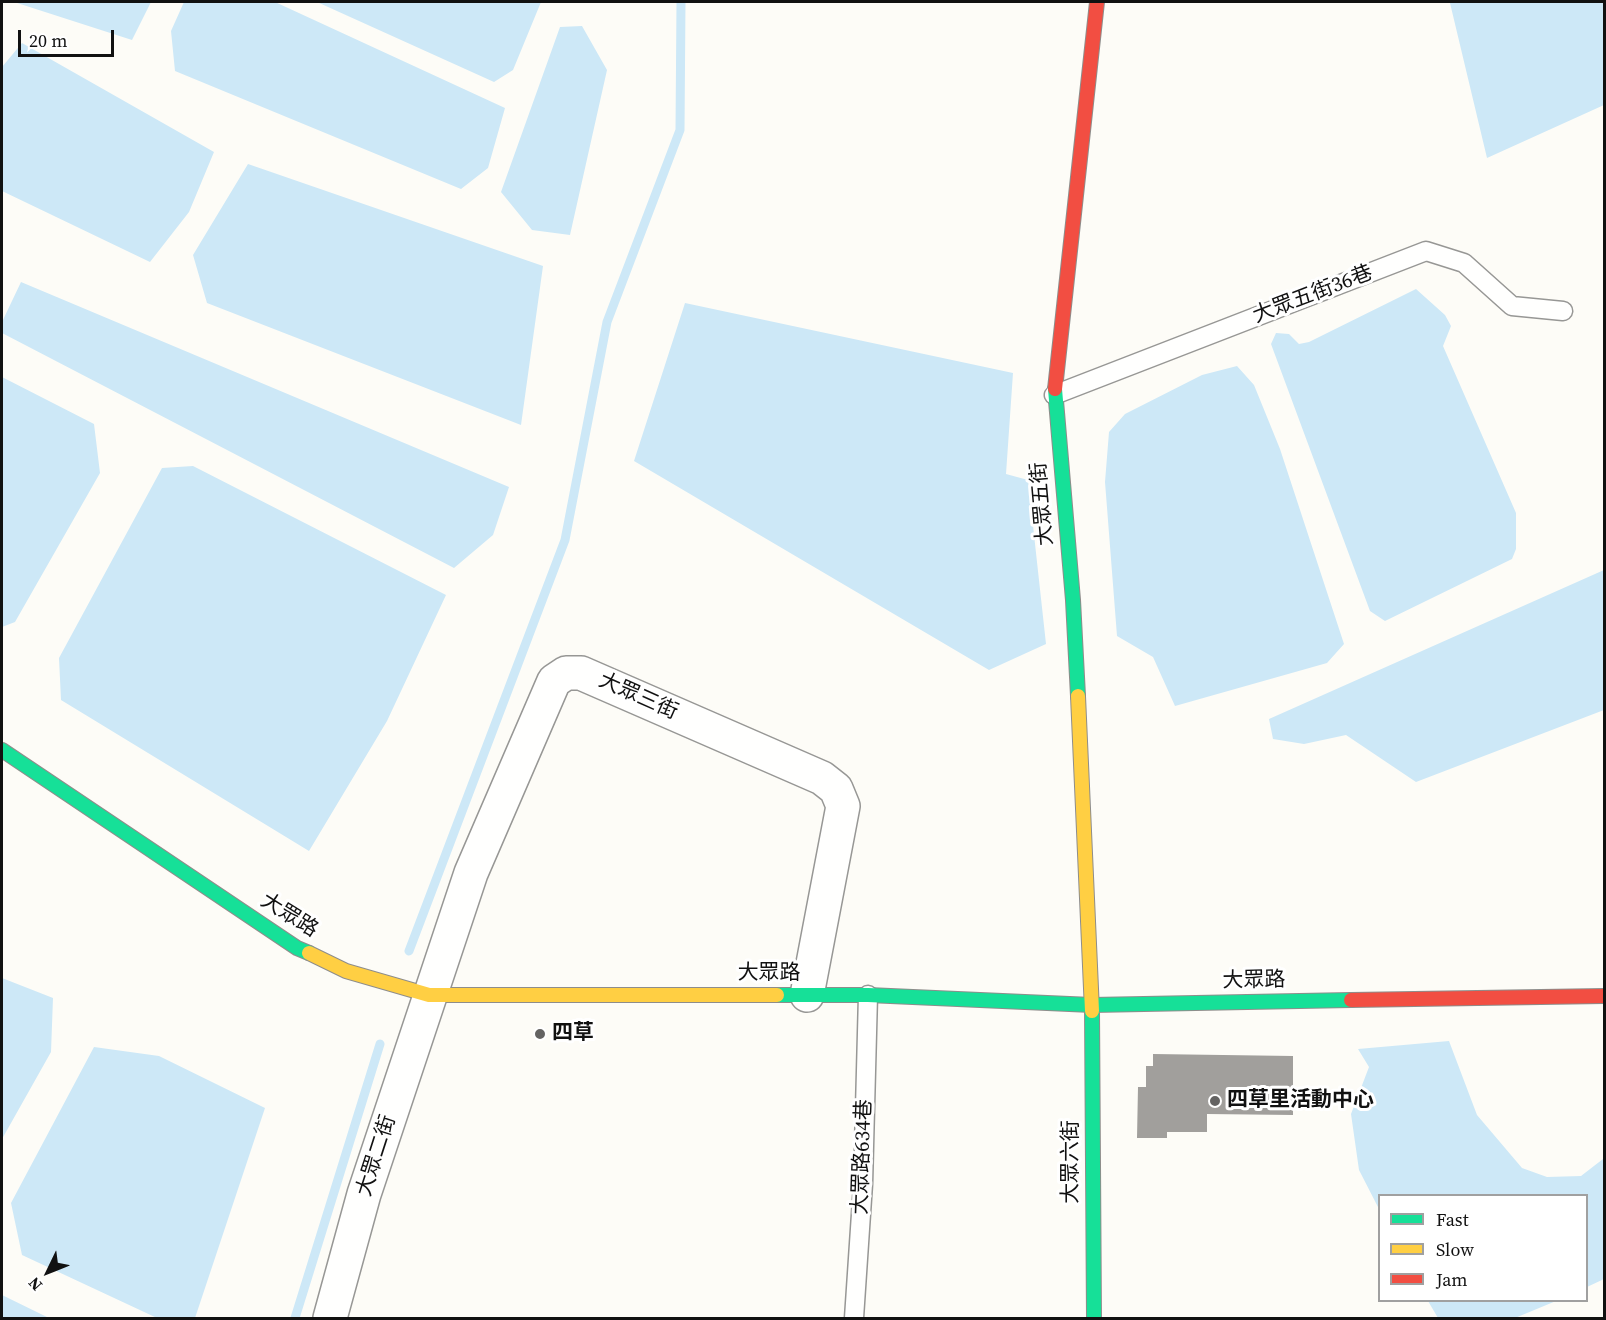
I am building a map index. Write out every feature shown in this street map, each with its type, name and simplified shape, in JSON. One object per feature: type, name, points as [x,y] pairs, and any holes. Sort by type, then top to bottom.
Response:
[{"type":"street","name":"大眾五街","points":[[1092,1005],[1073,600],[1054,395],[1097,2]]},
{"type":"street","name":"大眾三街","points":[[429,995],[476,862],[554,681],[566,673],[581,673],[592,677],[822,778],[836,789],[843,806],[807,995]]},
{"type":"street","name":"大眾路","points":[[2,750],[297,948],[346,971],[429,995],[868,995],[1092,1005],[1605,996]]},
{"type":"street","name":"大眾二街","points":[[330,1318],[364,1194],[429,995]]},
{"type":"street","name":"大眾六街","points":[[1092,1005],[1094,1318]]},
{"type":"lane","name":"大眾五街36巷","points":[[1054,395],[1426,251],[1464,263],[1512,306],[1563,311]]},
{"type":"lane","name":"大眾路634巷","points":[[854,1318],[863,1184],[868,995]]},
{"type":"water","points":[[14,2],[151,2],[132,40]]},
{"type":"water","points":[[184,2],[275,2],[505,108],[488,168],[461,189],[175,71],[171,31]]},
{"type":"water","points":[[317,2],[541,2],[513,70],[494,82]]},
{"type":"water","points":[[1604,2],[1604,105],[1487,158],[1450,3]]},
{"type":"water","points":[[582,26],[607,70],[570,235],[532,230],[501,192],[560,27]]},
{"type":"water","points":[[22,43],[214,152],[189,212],[150,262],[2,191],[2,67]]},
{"type":"water","points":[[248,164],[543,266],[521,425],[207,303],[193,255]]},
{"type":"water","points":[[21,282],[509,487],[493,535],[454,568],[2,333],[2,322]]},
{"type":"water","points":[[1416,289],[1445,315],[1451,326],[1443,346],[1516,513],[1516,549],[1512,559],[1385,621],[1370,611],[1271,344],[1276,333],[1289,334],[1299,344],[1309,342]]},
{"type":"water","points":[[685,303],[1013,373],[1006,474],[1028,480],[1046,644],[989,670],[634,461]]},
{"type":"water","points":[[1237,366],[1254,385],[1280,449],[1344,644],[1327,663],[1175,706],[1153,657],[1117,636],[1105,482],[1109,432],[1125,414],[1202,375]]},
{"type":"water","points":[[2,377],[94,424],[100,473],[15,622],[2,627]]},
{"type":"water","points":[[193,466],[446,595],[387,721],[309,851],[61,700],[59,658],[162,468]]},
{"type":"water","points":[[1604,570],[1604,710],[1416,782],[1346,735],[1304,744],[1273,739],[1269,719]]},
{"type":"water","points":[[2,978],[53,998],[51,1052],[2,1139]]},
{"type":"water","points":[[1449,1041],[1477,1115],[1522,1168],[1547,1177],[1581,1176],[1603,1159],[1604,1148],[1604,1279],[1588,1287],[1588,1194],[1378,1194],[1378,1207],[1359,1170],[1351,1114],[1369,1067],[1358,1049]]},
{"type":"water","points":[[94,1047],[159,1056],[265,1108],[195,1318],[157,1318],[22,1255],[11,1203]]},
{"type":"water","points":[[2,1295],[49,1318],[2,1318]]},
{"type":"water","points":[[1429,1302],[1554,1302],[1515,1318],[1438,1318]]},
{"type":"building","name":"四草里活動中心","points":[[1153,1054],[1293,1056],[1293,1115],[1207,1114],[1207,1132],[1167,1132],[1167,1138],[1137,1138],[1138,1087],[1146,1087],[1146,1066],[1153,1066]]},
{"type":"waterway","points":[[409,951],[565,540],[607,322],[680,130],[681,2]]},
{"type":"waterway","points":[[295,1318],[380,1044]]},
{"type":"traffic: fast","points":[[1055,389],[1073,600],[1078,696]]},
{"type":"traffic: fast","points":[[2,750],[297,948],[309,953]]},
{"type":"traffic: fast","points":[[777,995],[868,995],[1092,1005],[1351,1000]]},
{"type":"traffic: fast","points":[[1092,1011],[1094,1318]]},
{"type":"traffic: slow","points":[[1078,696],[1092,1011]]},
{"type":"traffic: slow","points":[[309,953],[346,971],[429,995],[777,995]]},
{"type":"traffic: jam","points":[[1055,389],[1097,2]]},
{"type":"traffic: jam","points":[[1351,1000],[1604,996]]},
{"type":"place","name":"四草","points":[[540,1034]]},
{"type":"place","name":"四草里活動中心","points":[[1215,1101]]}]
